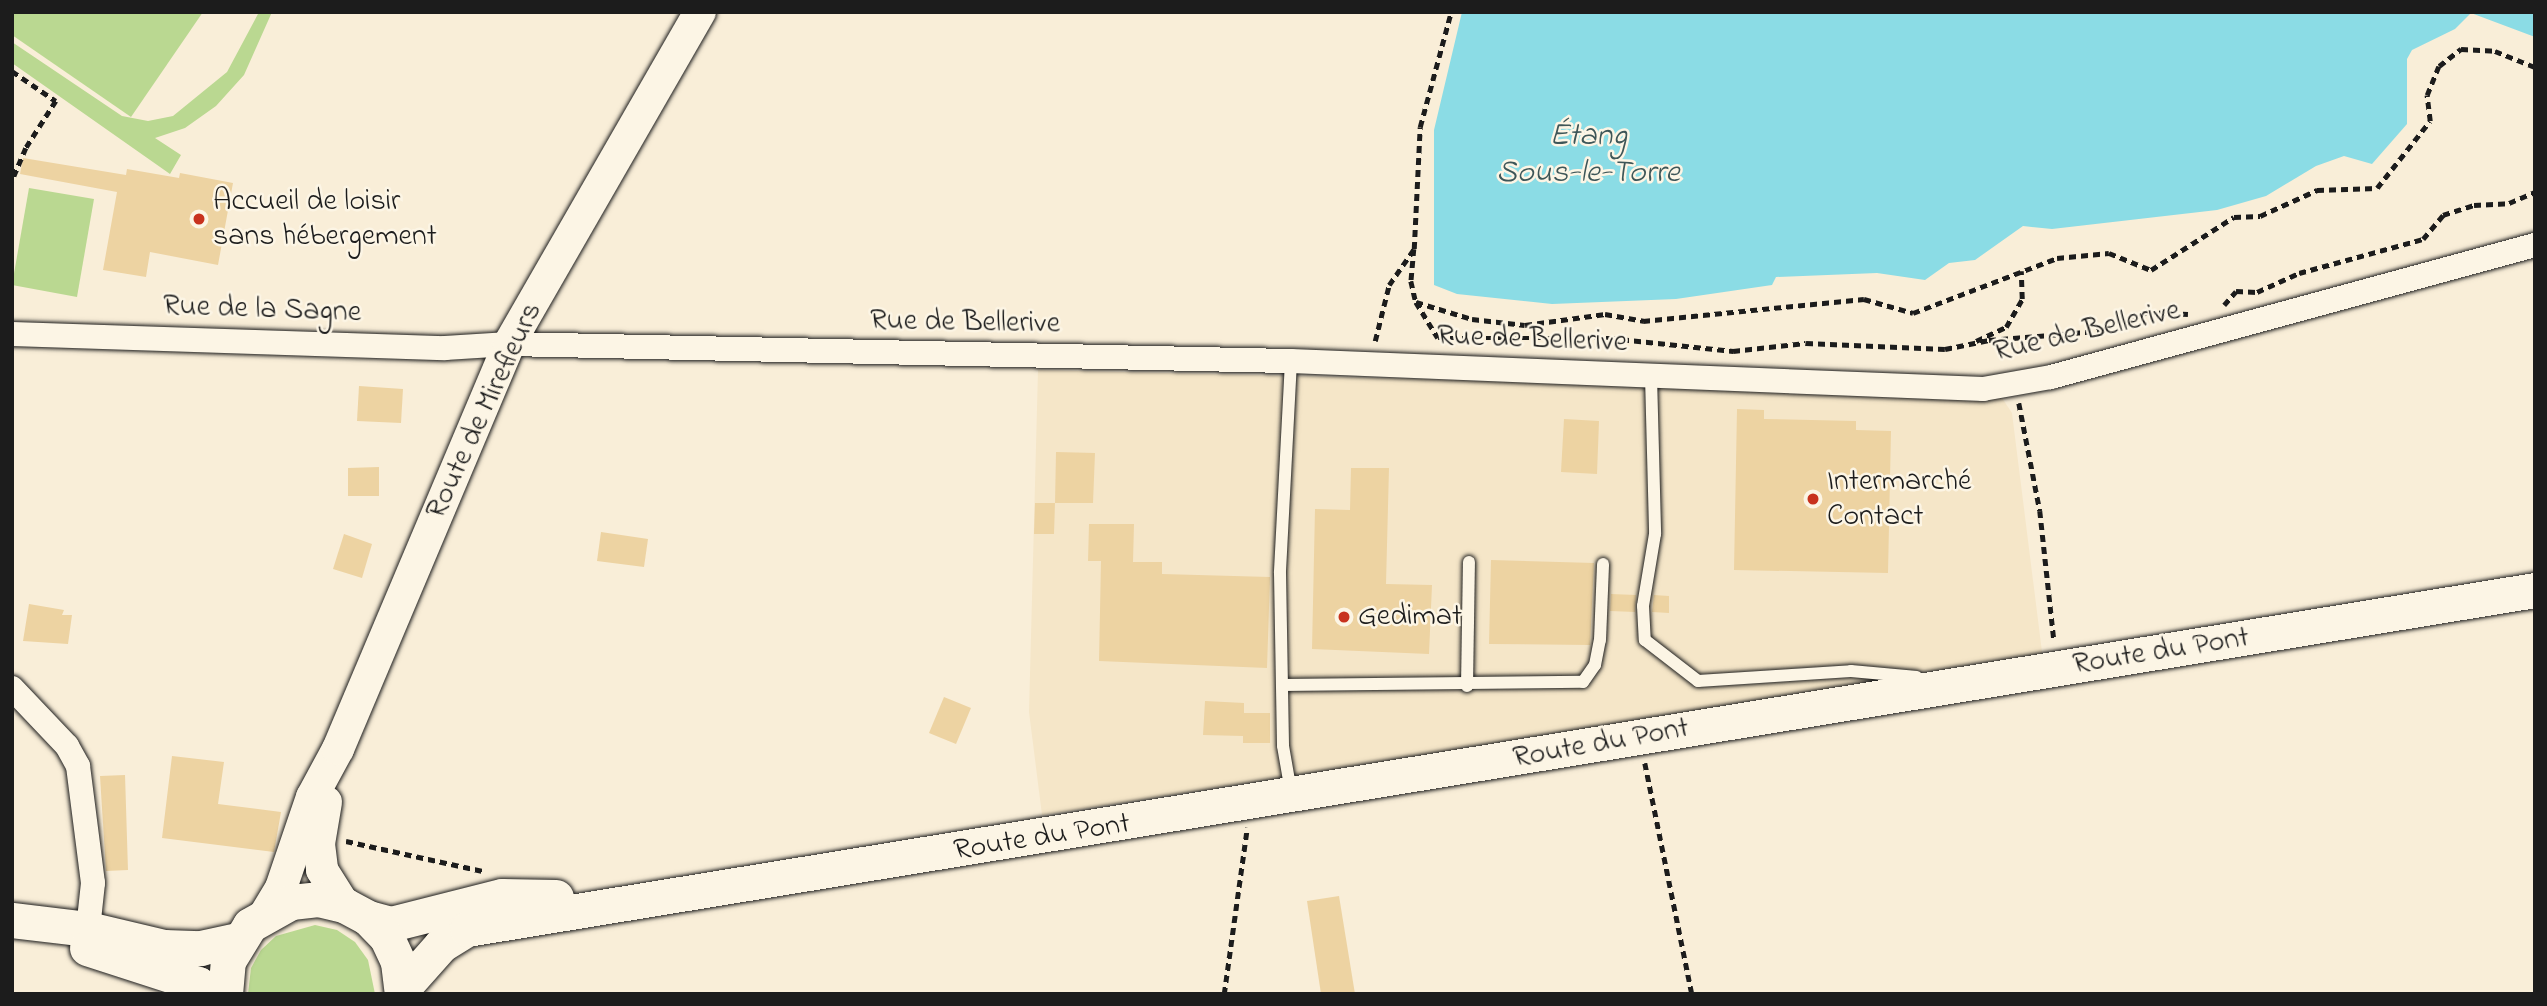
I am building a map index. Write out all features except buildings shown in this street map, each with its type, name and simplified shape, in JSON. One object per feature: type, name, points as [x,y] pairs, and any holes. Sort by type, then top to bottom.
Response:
[{"type":"main road","name":"Route du Pont","points":[[402,991],[441,945],[467,929],[1251,803],[2535,590]]},
{"type":"main road","name":"Route du Pont","points":[[266,913],[304,901],[356,911],[391,924],[502,896],[668,898]]},
{"type":"main road","points":[[356,911],[387,938],[398,962],[402,991]]},
{"type":"main road","points":[[225,994],[228,961],[238,940],[266,913]]},
{"type":"main road","points":[[22,922],[88,929],[164,947],[200,948],[238,940]]},
{"type":"main road","points":[[22,922],[105,956],[198,984],[210,994]]},
{"type":"street","name":"Route de Mirefleurs","points":[[266,913],[281,888],[312,797],[338,750],[509,344],[700,12]]},
{"type":"street","name":"Rue de Bellerive","points":[[509,344],[1291,361],[1932,389],[2014,385],[2535,245]]},
{"type":"street","name":"Rue de la Sagne","points":[[12,334],[445,348],[509,344]]},
{"type":"street","points":[[12,688],[67,746],[78,765],[93,883],[88,929]]},
{"type":"street","name":"Route de Mirefleurs","points":[[338,750],[318,844],[322,870],[356,911]]},
{"type":"lane","points":[[1291,361],[1281,528],[1283,746],[1292,796]]},
{"type":"lane","points":[[1651,376],[1655,534],[1643,606],[1644,640],[1698,681],[1852,671],[1969,682]]},
{"type":"lane","points":[[1467,685],[1469,562]]},
{"type":"lane","points":[[1282,685],[1568,685],[1590,677],[1600,640],[1604,564]]},
{"type":"path","points":[[1451,12],[1420,127],[1411,281],[1416,302],[1438,338],[1611,338],[1734,351],[1806,343],[1936,349],[2109,330],[2147,312],[2200,317]]},
{"type":"path","points":[[1416,302],[1472,318],[1525,325],[1605,314],[1643,321],[1864,299],[1913,313],[2057,258],[2109,253],[2151,270],[2234,218],[2260,216],[2317,190],[2377,188],[2430,121],[2427,95],[2439,66],[2461,49],[2495,51],[2535,67]]},
{"type":"path","points":[[12,71],[56,101],[26,148],[12,181]]},
{"type":"path","points":[[2219,310],[2236,291],[2258,292],[2299,273],[2423,239],[2443,215],[2473,205],[2509,202],[2535,192]]},
{"type":"path","points":[[1369,366],[1389,285],[1414,249]]},
{"type":"path","points":[[1969,344],[2006,327],[2022,299],[2021,271]]},
{"type":"path","points":[[2014,385],[2040,511],[2059,669]]},
{"type":"path","points":[[1641,738],[1692,994]]},
{"type":"path","points":[[1224,994],[1251,803]]},
{"type":"path","points":[[339,833],[348,843],[494,874]]},
{"type":"shaded area","points":[[1038,370],[1628,384],[2002,398],[2012,413],[2043,660],[1042,815],[1029,712]]},
{"type":"green space","points":[[12,12],[203,12],[131,117],[12,35]]},
{"type":"green space","points":[[259,12],[272,12],[244,75],[216,106],[185,128],[155,138],[181,155],[170,174],[12,63],[12,42],[122,116],[148,121],[173,116],[227,72]]},
{"type":"green space","points":[[29,188],[94,199],[77,297],[12,285]]},
{"type":"green space","points":[[315,925],[337,930],[355,942],[368,960],[375,994],[248,994],[251,968],[261,950],[276,936]]},
{"type":"water","name":"Étang Sous-le-Torre","points":[[1462,12],[2535,12],[2535,37],[2471,13],[2455,29],[2412,50],[2407,59],[2407,124],[2372,164],[2344,156],[2316,166],[2266,196],[2217,210],[2052,229],[2023,226],[1975,260],[1949,263],[1925,280],[1877,273],[1776,277],[1772,285],[1676,299],[1552,304],[1457,294],[1434,285],[1434,130]]},
{"type":"place","name":"Accueil de loisir sans hébergement","points":[[199,219]]},
{"type":"place","name":"Intermarché Contact","points":[[1813,499]]},
{"type":"place","name":"Gedimat","points":[[1344,617]]}]
